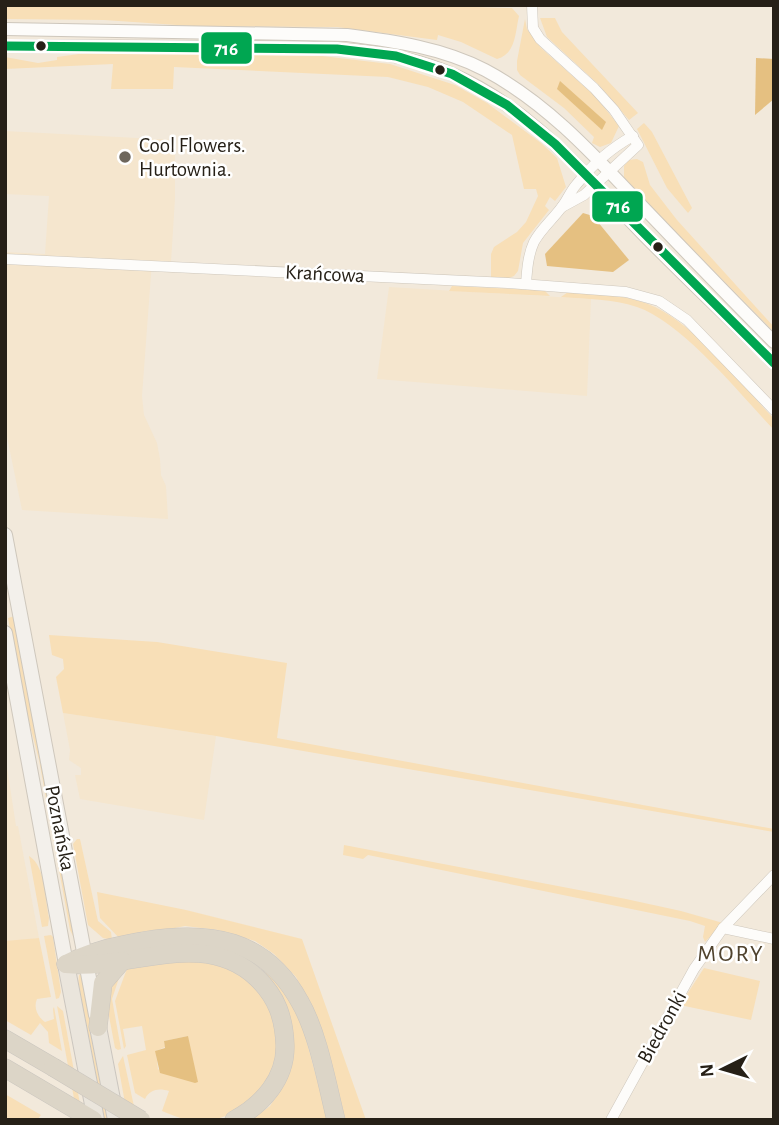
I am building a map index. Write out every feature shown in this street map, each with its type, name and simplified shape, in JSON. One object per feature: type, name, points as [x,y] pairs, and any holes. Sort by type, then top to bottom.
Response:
[{"type":"highway","points":[[85,960],[100,949],[197,936],[229,942],[260,956],[283,975],[302,1005],[337,1120]]},
{"type":"highway","points":[[66,964],[85,960],[122,961],[156,954],[204,954],[241,966],[266,986],[278,1004],[284,1023],[286,1049],[274,1086],[260,1104],[233,1120]]},
{"type":"highway","points":[[98,1027],[103,983],[122,961]]},
{"type":"highway","points":[[5,1039],[141,1120]]},
{"type":"highway","points":[[5,1068],[95,1120]]},
{"type":"main road","name":"Poznańska","points":[[5,535],[116,1120]]},
{"type":"main road","name":"Poznańska","points":[[5,633],[95,1120]]},
{"type":"street","points":[[532,5],[533,28],[540,39],[594,88],[636,140]]},
{"type":"street","points":[[5,29],[347,35],[397,41],[447,55],[483,69],[536,103],[599,161],[774,342]]},
{"type":"street","points":[[5,46],[348,50],[397,57],[451,74],[498,99],[547,135],[774,363]]},
{"type":"street","points":[[526,284],[527,263],[534,243],[576,185],[618,145],[636,140]]},
{"type":"street","points":[[562,207],[575,202],[595,186],[636,140]]},
{"type":"street","name":"Krańcowa","points":[[5,259],[526,284],[603,289],[645,295],[687,320],[774,410]]},
{"type":"street","name":"Biedronki","points":[[611,1120],[678,996],[723,928],[774,875]]},
{"type":"street","points":[[723,928],[774,939]]},
{"type":"shaded area","points":[[5,5],[407,5],[512,8],[519,16],[511,48],[497,59],[461,42],[438,35],[437,40],[337,27],[192,26],[104,20],[5,19]]},
{"type":"shaded area","points":[[540,18],[555,18],[562,32],[638,113],[629,120],[599,85],[547,37]]},
{"type":"shaded area","points":[[525,19],[527,29],[541,48],[595,96],[619,126],[611,143],[600,147],[592,143],[594,137],[564,108],[520,75],[517,61]]},
{"type":"shaded area","points":[[93,52],[322,56],[390,64],[455,85],[487,103],[557,158],[566,187],[555,201],[550,197],[545,206],[549,210],[523,243],[518,271],[514,276],[506,279],[491,278],[491,254],[494,247],[517,232],[526,222],[538,196],[536,189],[524,189],[512,135],[463,102],[428,87],[388,77],[174,67],[173,89],[111,89],[113,64],[5,69],[5,57],[38,63],[57,60],[57,57]]},
{"type":"shaded area","points":[[756,58],[774,59],[774,99],[755,115]]},
{"type":"shaded area","points":[[560,81],[606,122],[602,130],[557,89]]},
{"type":"shaded area","points":[[644,123],[652,132],[692,208],[688,213],[667,188],[637,129]]},
{"type":"shaded area","points":[[5,131],[175,140],[171,262],[152,261],[142,396],[144,415],[157,443],[161,475],[166,486],[168,519],[22,510],[6,432],[5,252],[45,254],[49,196],[5,194]]},
{"type":"shaded area","points":[[637,159],[643,162],[650,185],[677,220],[774,327],[774,332],[624,180],[624,166],[629,160]]},
{"type":"shaded area","points":[[583,213],[593,216],[629,260],[613,272],[547,266],[545,254]]},
{"type":"shaded area","points":[[452,286],[537,290],[545,291],[550,296],[449,291]]},
{"type":"shaded area","points":[[389,287],[591,299],[587,396],[377,379]]},
{"type":"shaded area","points":[[568,292],[628,298],[665,312],[699,338],[731,371],[774,419],[774,430],[710,361],[673,327],[637,307],[619,302],[561,297]]},
{"type":"shaded area","points":[[15,616],[75,938],[70,930],[39,760],[23,699],[8,618]]},
{"type":"shaded area","points":[[49,635],[157,642],[287,663],[277,738],[774,829],[774,832],[216,736],[63,713],[56,677],[64,669],[63,659],[52,655]]},
{"type":"shaded area","points":[[63,713],[216,736],[204,820],[80,799],[75,775],[81,775],[81,768],[69,760],[70,750]]},
{"type":"shaded area","points":[[5,754],[16,826],[39,938],[15,941],[5,941]]},
{"type":"shaded area","points":[[80,839],[98,921],[111,932],[112,940],[103,938],[88,925],[73,844]]},
{"type":"shaded area","points":[[344,845],[626,899],[723,923],[705,942],[705,926],[690,921],[368,855],[363,859],[343,855]]},
{"type":"shaded area","points":[[29,856],[35,861],[42,875],[48,926],[42,927]]},
{"type":"shaded area","points":[[97,892],[186,910],[302,939],[366,1120],[343,1120],[314,1012],[296,977],[274,954],[255,941],[218,930],[185,926],[120,939],[100,918]]},
{"type":"shaded area","points":[[51,935],[61,992],[56,999],[44,936]]},
{"type":"shaded area","points":[[39,938],[51,997],[37,999],[36,1009],[45,1022],[54,1019],[54,1007],[62,1051],[49,1043],[48,1032],[40,1023],[31,1035],[5,1020],[5,941]]},
{"type":"shaded area","points":[[184,958],[209,960],[230,968],[254,986],[272,1010],[280,1039],[275,1069],[257,1095],[231,1114],[195,1121],[162,1111],[169,1091],[155,1090],[145,1099],[135,1093],[127,1055],[146,1050],[142,1026],[123,1029],[126,1046],[124,1049],[115,1001],[128,966]],"holes":[[[188,1036],[158,1070],[156,1051],[165,1047],[164,1041]]]},
{"type":"shaded area","points":[[261,966],[289,995],[303,1028],[328,1120],[251,1120],[270,1106],[286,1081],[292,1056],[278,991]]},
{"type":"shaded area","points":[[704,968],[760,981],[751,1020],[680,1005]]},
{"type":"shaded area","points":[[118,970],[119,978],[112,999],[121,1049],[118,1050],[115,1048],[106,1000],[107,986]]},
{"type":"shaded area","points":[[82,974],[109,1120],[103,1120],[78,985],[79,975]]},
{"type":"shaded area","points":[[57,1006],[63,1011],[83,1120],[78,1120]]},
{"type":"shaded area","points":[[188,1036],[198,1082],[195,1083],[160,1073],[155,1051],[165,1048],[164,1041]]},
{"type":"shaded area","points":[[123,1056],[137,1120],[128,1120],[118,1064]]},
{"type":"shaded area","points":[[5,1094],[41,1115],[37,1120],[5,1118]]},
{"type":"transit line","name":"716","points":[[5,46],[337,49],[396,56],[452,74],[507,105],[555,144],[774,363]]},
{"type":"place","name":"Cool Flowers. Hurtownia.","points":[[125,157]]},
{"type":"district","name":"MORY","points":[[731,954]]}]
